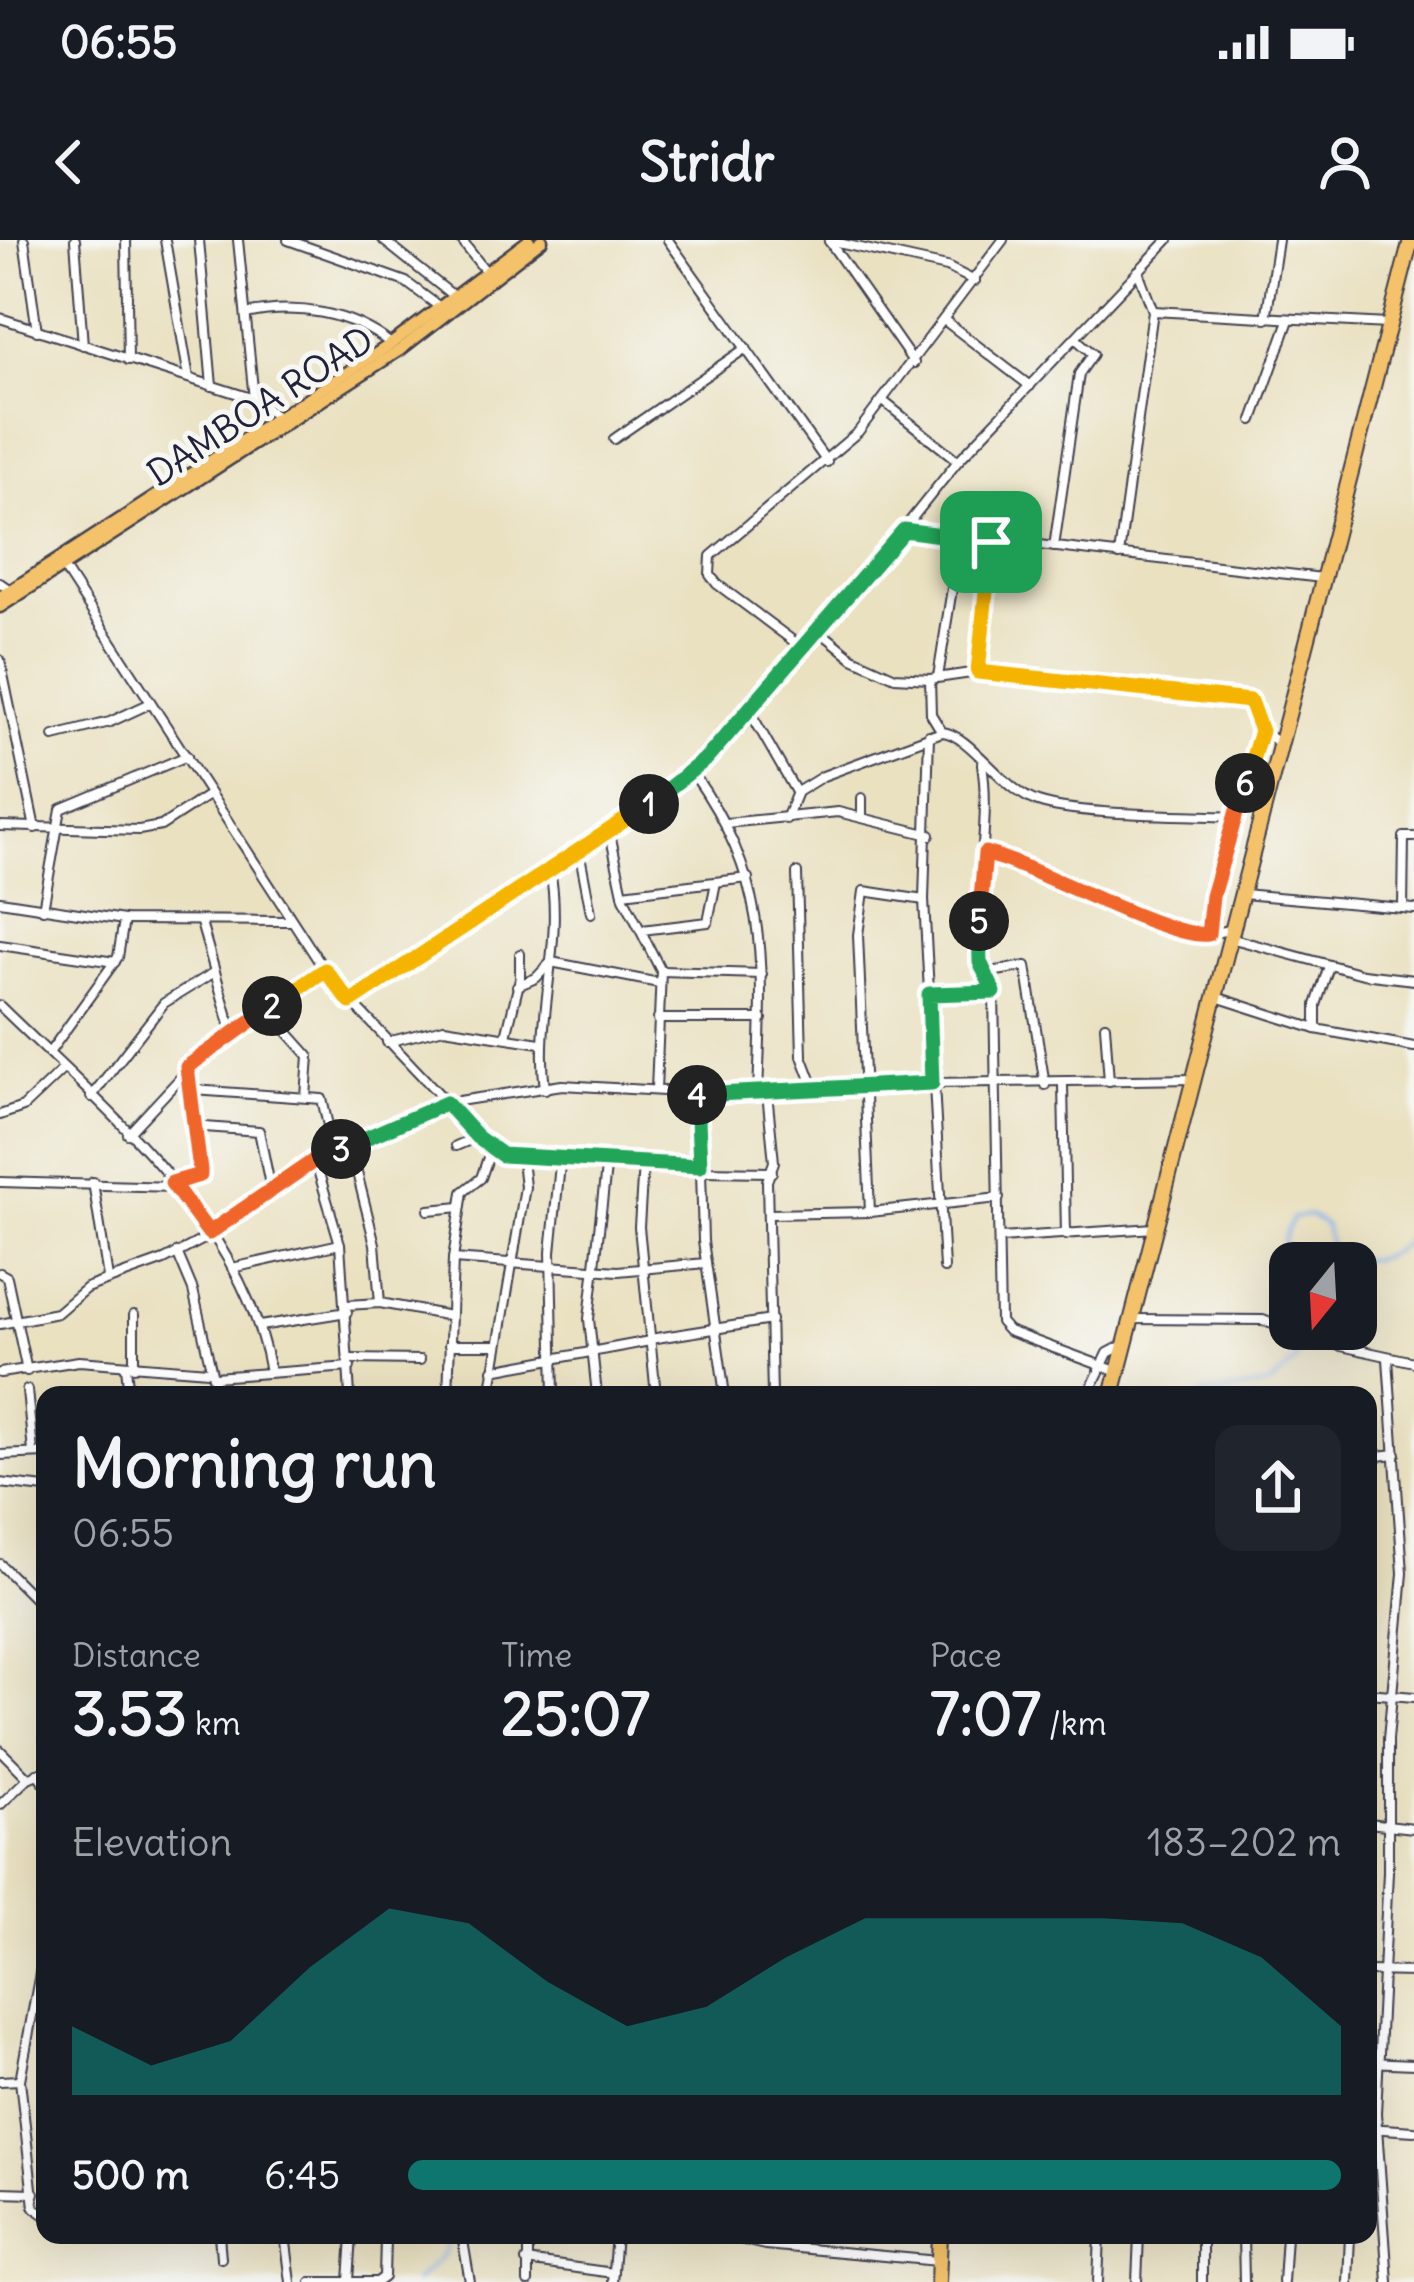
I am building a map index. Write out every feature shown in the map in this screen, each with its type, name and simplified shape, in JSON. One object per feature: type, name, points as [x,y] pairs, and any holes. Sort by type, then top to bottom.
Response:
[{"type":"highway","points":[[1111,1386],[1110,1368],[1125,1344],[1132,1319],[1411,240]]},
{"type":"highway","points":[[938,2282],[940,2244]]},
{"type":"main road","name":"DAMBOA ROAD","points":[[282,421],[457,299],[529,240]]},
{"type":"main road","name":"DAMBOA ROAD","points":[[3,590],[83,547],[400,350],[542,240]]},
{"type":"main road","name":"DAMBOA ROAD","points":[[0,607],[63,566],[83,547]]},
{"type":"street","points":[[24,240],[37,331]]},
{"type":"street","points":[[75,240],[82,345]]},
{"type":"street","points":[[126,240],[128,360]]},
{"type":"street","points":[[165,240],[189,378]]},
{"type":"street","points":[[199,240],[212,386]]},
{"type":"street","points":[[238,240],[254,399]]},
{"type":"street","points":[[288,240],[406,282],[442,309]]},
{"type":"street","points":[[382,240],[457,299]]},
{"type":"street","points":[[461,240],[488,274]]},
{"type":"street","points":[[668,240],[827,462]]},
{"type":"street","points":[[829,240],[947,266],[974,281]]},
{"type":"street","points":[[829,240],[914,363]]},
{"type":"street","points":[[804,649],[717,584],[708,565],[711,556],[827,462],[914,363],[1003,240]]},
{"type":"street","points":[[350,1002],[693,773],[820,632],[958,461],[1168,240]]},
{"type":"street","points":[[1266,319],[1278,240]]},
{"type":"street","points":[[1119,555],[1153,311],[1138,271]]},
{"type":"street","points":[[246,314],[314,311],[369,326],[391,344]]},
{"type":"street","points":[[1153,311],[1389,325]]},
{"type":"street","points":[[0,318],[254,399],[282,421]]},
{"type":"street","points":[[944,320],[1030,386]]},
{"type":"street","points":[[1253,419],[1289,320]]},
{"type":"street","points":[[1054,547],[1079,374],[1093,354],[1075,338]]},
{"type":"street","points":[[614,440],[746,348]]},
{"type":"street","points":[[883,401],[958,461]]},
{"type":"street","points":[[904,530],[1322,578]]},
{"type":"street","points":[[943,732],[931,714],[934,678],[960,538]]},
{"type":"street","points":[[978,672],[991,542]]},
{"type":"street","points":[[63,566],[325,970],[491,1149],[522,1159],[561,1155],[772,1172]]},
{"type":"street","points":[[820,632],[875,671],[934,678],[978,672],[1250,701],[1261,731],[1280,744]]},
{"type":"street","points":[[0,660],[35,828]]},
{"type":"street","points":[[54,736],[110,722],[151,703]]},
{"type":"street","points":[[748,710],[797,793]]},
{"type":"street","points":[[1208,934],[1261,731]]},
{"type":"street","points":[[787,819],[797,793],[824,776],[943,732],[960,736],[982,764],[1035,802],[1235,818]]},
{"type":"street","points":[[929,735],[930,835],[924,900],[944,1268]]},
{"type":"street","points":[[43,909],[63,807],[187,756]]},
{"type":"street","points":[[982,764],[988,822],[978,936],[994,992],[1000,1322],[1008,1330],[1110,1368],[1095,1386]]},
{"type":"street","points":[[693,773],[726,823],[748,878],[762,974],[762,1093],[772,1172],[767,1181],[772,1386]]},
{"type":"street","points":[[0,826],[161,826],[210,794]]},
{"type":"street","points":[[862,798],[862,818]]},
{"type":"street","points":[[726,823],[838,812],[930,835]]},
{"type":"street","points":[[609,830],[623,893],[661,971],[656,1090]]},
{"type":"street","points":[[1243,894],[1409,909],[1404,837],[1414,837]]},
{"type":"street","points":[[579,850],[590,913]]},
{"type":"street","points":[[985,853],[1064,879],[1194,936],[1231,934],[1328,966],[1414,980]]},
{"type":"street","points":[[544,1089],[540,1042],[558,914],[550,870]]},
{"type":"street","points":[[796,873],[802,1056],[814,1090]]},
{"type":"street","points":[[623,893],[748,878]]},
{"type":"street","points":[[642,930],[707,922],[716,882]]},
{"type":"street","points":[[870,1212],[858,935],[863,893],[924,900]]},
{"type":"street","points":[[0,901],[124,920],[292,921]]},
{"type":"street","points":[[49,1053],[115,962],[126,934],[124,920]]},
{"type":"street","points":[[201,923],[232,1031]]},
{"type":"street","points":[[0,945],[115,962]]},
{"type":"street","points":[[506,1036],[520,953]]},
{"type":"street","points":[[551,962],[659,983]]},
{"type":"street","points":[[517,986],[536,978],[551,962]]},
{"type":"street","points":[[986,973],[1026,966],[1045,1085]]},
{"type":"street","points":[[1316,1029],[1316,1005],[1328,966]]},
{"type":"street","points":[[128,1134],[187,1067],[325,970]]},
{"type":"street","points":[[661,971],[762,974]]},
{"type":"street","points":[[91,1097],[164,1003],[213,973]]},
{"type":"street","points":[[929,994],[994,992]]},
{"type":"street","points":[[1215,997],[1316,1029],[1414,1047]]},
{"type":"street","points":[[0,1006],[174,1185],[232,1268],[260,1326],[270,1372]]},
{"type":"street","points":[[267,1009],[309,1056],[306,1097]]},
{"type":"street","points":[[658,1018],[762,1019]]},
{"type":"street","points":[[1105,1025],[1109,1081]]},
{"type":"street","points":[[387,1042],[430,1028],[540,1042]]},
{"type":"street","points":[[0,1183],[174,1185],[200,1175],[191,1126],[194,1090],[187,1067]]},
{"type":"street","points":[[0,1115],[23,1107],[62,1070]]},
{"type":"street","points":[[0,1324],[57,1313],[86,1288],[177,1252],[315,1160],[446,1103],[578,1084],[697,1094],[932,1083],[1064,1085],[1196,1079]]},
{"type":"street","points":[[1064,1085],[1066,1235]]},
{"type":"street","points":[[194,1090],[322,1099],[334,1152]]},
{"type":"street","points":[[697,1094],[706,1263],[724,1386]]},
{"type":"street","points":[[191,1126],[259,1131],[271,1190]]},
{"type":"street","points":[[455,1145],[477,1137]]},
{"type":"street","points":[[350,1145],[371,1221],[380,1304]]},
{"type":"street","points":[[448,1386],[460,1207],[463,1192],[481,1178],[491,1149]]},
{"type":"street","points":[[553,1386],[551,1264],[561,1155]]},
{"type":"street","points":[[491,1386],[525,1187],[522,1159]]},
{"type":"street","points":[[596,1386],[592,1269],[607,1159]]},
{"type":"street","points":[[315,1160],[340,1244],[350,1386]]},
{"type":"street","points":[[643,1163],[643,1268],[655,1386]]},
{"type":"street","points":[[93,1182],[108,1278]]},
{"type":"street","points":[[770,1214],[870,1212],[999,1198]]},
{"type":"street","points":[[429,1210],[460,1207]]},
{"type":"street","points":[[1000,1238],[1156,1228]]},
{"type":"street","points":[[232,1268],[340,1244]]},
{"type":"street","points":[[177,1252],[193,1290],[215,1386]]},
{"type":"street","points":[[453,1259],[592,1269],[706,1263]]},
{"type":"street","points":[[0,1273],[7,1277],[27,1371]]},
{"type":"street","points":[[260,1326],[380,1304],[450,1316]]},
{"type":"street","points":[[129,1386],[134,1315]]},
{"type":"street","points":[[1132,1319],[1263,1320],[1310,1339],[1414,1362]]},
{"type":"street","points":[[493,1370],[771,1320]]},
{"type":"street","points":[[449,1345],[497,1345]]},
{"type":"street","points":[[1377,2087],[1392,1697],[1403,1573],[1388,1359]]},
{"type":"street","points":[[0,1373],[80,1361],[211,1374],[420,1360]]},
{"type":"street","points":[[27,1390],[33,1452]]},
{"type":"street","points":[[0,1456],[36,1452]]},
{"type":"street","points":[[1377,1456],[1396,1454]]},
{"type":"street","points":[[0,1483],[36,1487]]},
{"type":"street","points":[[0,1564],[36,1600]]},
{"type":"street","points":[[1377,1694],[1414,1697]]},
{"type":"street","points":[[0,1750],[36,1770]]},
{"type":"street","points":[[0,1805],[36,1775]]},
{"type":"street","points":[[1377,1824],[1414,1828]]},
{"type":"street","points":[[1377,1972],[1414,1972]]},
{"type":"street","points":[[36,1994],[20,2080],[36,2212]]},
{"type":"street","points":[[1377,2063],[1414,2064]]},
{"type":"street","points":[[0,2081],[20,2080]]},
{"type":"street","points":[[1377,2128],[1414,2132]]},
{"type":"street","points":[[1377,2176],[1388,2282]]},
{"type":"street","points":[[0,2192],[34,2193]]},
{"type":"street","points":[[220,2244],[221,2258]]},
{"type":"street","points":[[286,2244],[291,2282]]},
{"type":"street","points":[[349,2281],[352,2244]]},
{"type":"street","points":[[311,2282],[376,2282],[383,2277],[385,2244]]},
{"type":"street","points":[[464,2244],[470,2282]]},
{"type":"street","points":[[527,2244],[528,2282]]},
{"type":"street","points":[[526,2260],[612,2277],[615,2244]]},
{"type":"street","points":[[761,2244],[939,2261]]},
{"type":"street","points":[[1098,2282],[1100,2244]]},
{"type":"street","points":[[1137,2282],[1139,2244]]},
{"type":"street","points":[[1202,2244],[1202,2282]]},
{"type":"street","points":[[1243,2244],[1244,2282]]},
{"type":"street","points":[[1283,2282],[1285,2244]]},
{"type":"street","points":[[1348,2282],[1350,2244]]},
{"type":"waterway","points":[[1284,1242],[1293,1218],[1309,1215],[1325,1225],[1329,1242]]},
{"type":"waterway","points":[[1377,1258],[1397,1249],[1414,1229]]},
{"type":"waterway","points":[[1264,1386],[1271,1385],[1297,1359],[1297,1350]]},
{"type":"waterway","points":[[415,2282],[447,2244]]},
{"type":"route","points":[[904,530],[991,542],[978,672],[1250,701],[1261,731],[1212,896],[1208,934],[1194,936],[1064,879],[985,853],[978,936],[980,962],[994,992],[929,994],[932,1083],[697,1094],[700,1166],[502,1155],[469,1130],[446,1103],[315,1160],[209,1233],[172,1183],[200,1175],[191,1126],[194,1090],[187,1067],[208,1047],[325,970],[350,1002],[693,773],[904,530]]}]
